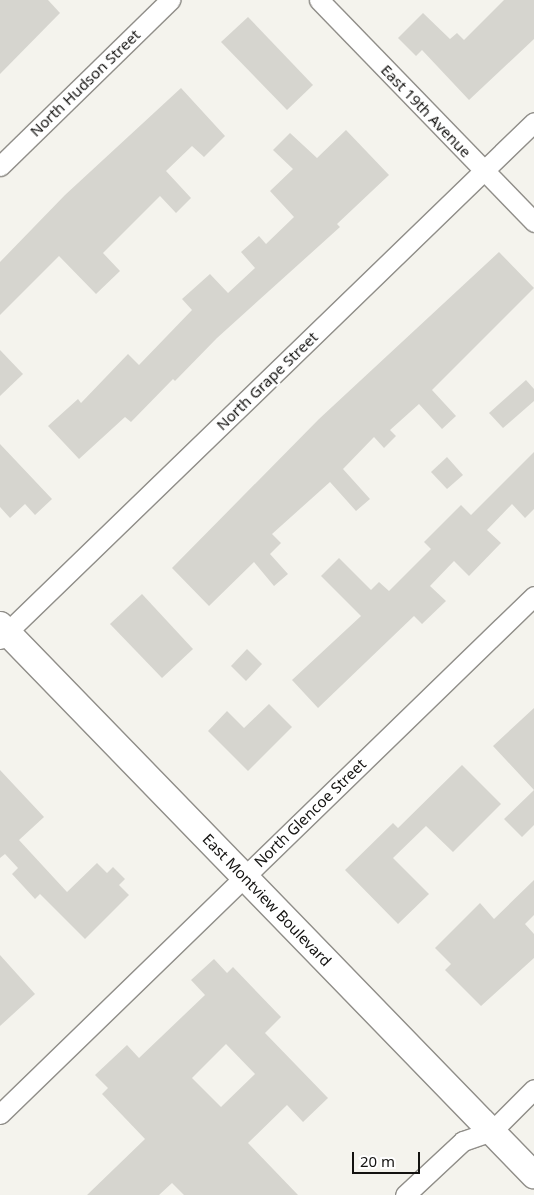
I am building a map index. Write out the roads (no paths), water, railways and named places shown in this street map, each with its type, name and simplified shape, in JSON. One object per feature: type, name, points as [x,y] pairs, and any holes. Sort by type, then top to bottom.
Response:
[{"type":"street","name":"North Hudson Street","points":[[0,166],[170,0]]},
{"type":"street","name":"East 19th Avenue","points":[[319,0],[534,222]]},
{"type":"street","name":"North Grape Street","points":[[2,632],[534,122]]},
{"type":"street","name":"North Glencoe Street","points":[[0,1114],[534,596]]},
{"type":"street","name":"East Montview Boulevard","points":[[2,632],[244,876],[534,1175]]},
{"type":"street","points":[[404,1195],[458,1145],[492,1131],[534,1089]]}]
